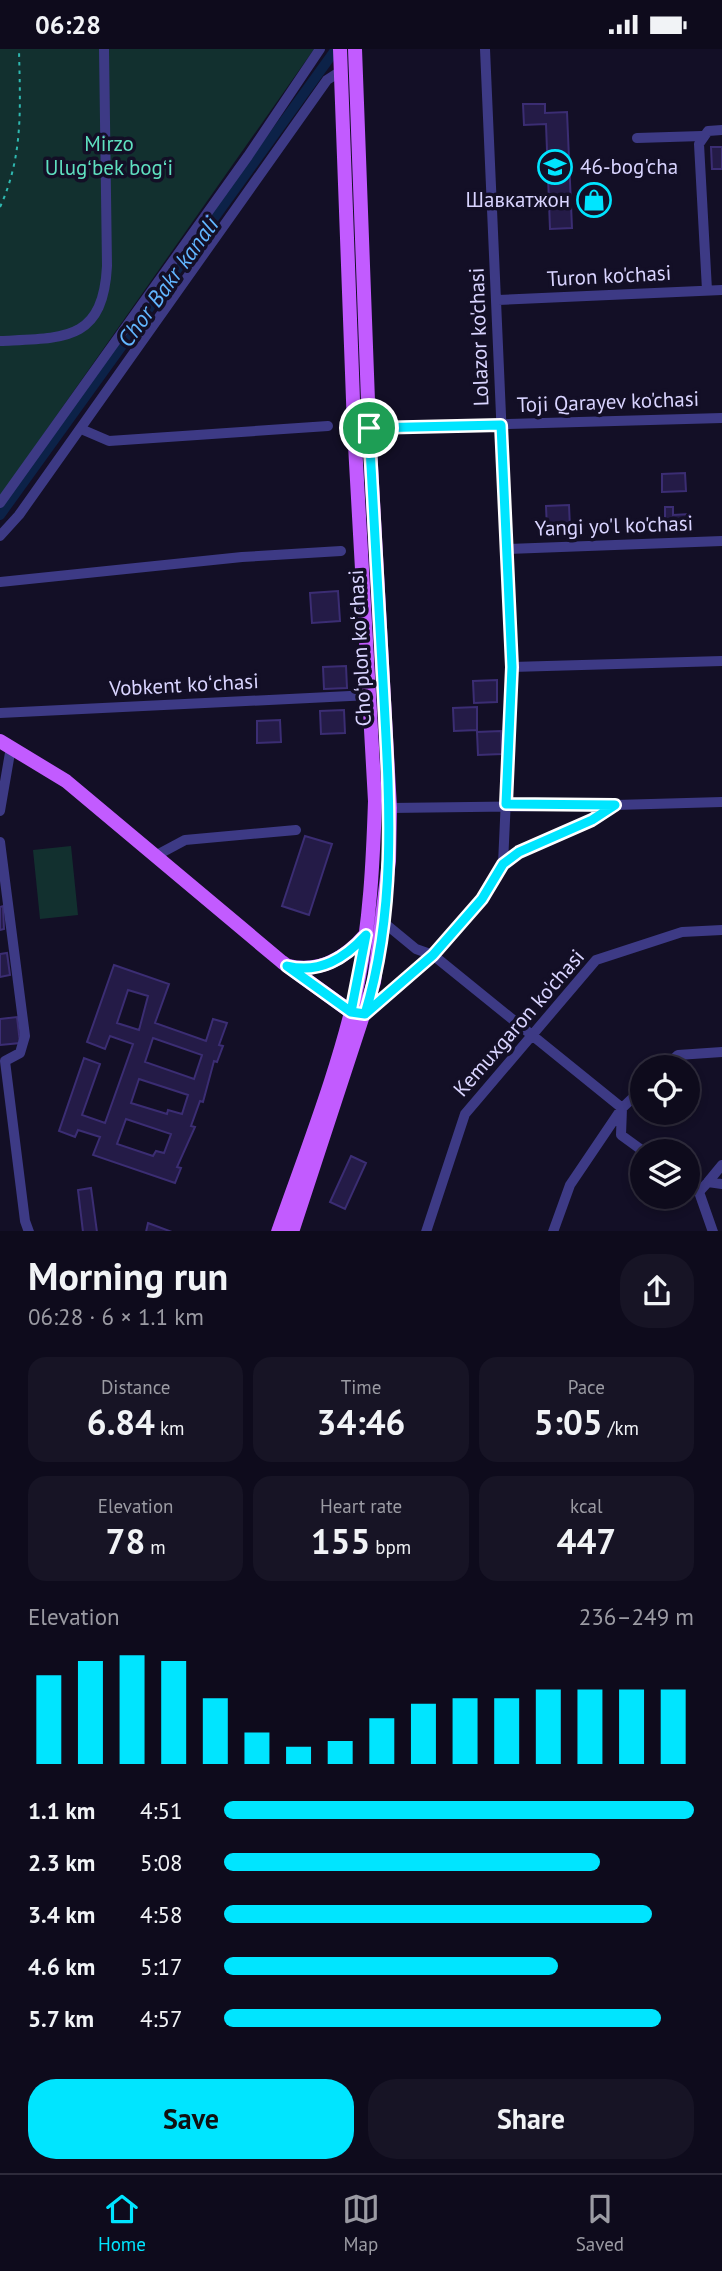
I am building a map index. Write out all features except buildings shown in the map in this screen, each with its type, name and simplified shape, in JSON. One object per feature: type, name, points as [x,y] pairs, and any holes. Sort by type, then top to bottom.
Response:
[{"type":"main road","name":"Choʻplon koʻchasi","points":[[278,1231],[358,1013],[374,982],[383,921],[390,808],[369,428],[355,49]]},
{"type":"main road","name":"Choʻplon koʻchasi","points":[[292,1231],[358,1013],[376,801],[354,427],[341,61]]},
{"type":"main road","points":[[6,744],[66,781],[287,966],[358,1013]]},
{"type":"main road","points":[[287,966],[301,969],[333,962],[352,951],[366,935]]},
{"type":"street","points":[[0,341],[39,339],[76,332],[100,310],[106,290],[107,266],[104,49]]},
{"type":"street","points":[[0,503],[320,49]]},
{"type":"street","name":"Lolazor ko'chasi","points":[[485,49],[512,667],[503,864]]},
{"type":"street","points":[[0,536],[81,429],[341,61]]},
{"type":"street","points":[[707,291],[699,144],[708,131],[722,130]]},
{"type":"street","points":[[637,138],[702,136]]},
{"type":"street","name":"Turon ko'chasi","points":[[498,300],[722,290]]},
{"type":"street","name":"Toji Qarayev ko'chasi","points":[[369,428],[722,418]]},
{"type":"street","points":[[81,429],[109,441],[328,426]]},
{"type":"street","name":"Yangi yo'l ko'chasi","points":[[507,549],[722,541]]},
{"type":"street","points":[[0,582],[242,557],[341,551]]},
{"type":"street","points":[[512,667],[722,661]]},
{"type":"street","name":"Vobkent koʻchasi","points":[[0,713],[370,695]]},
{"type":"street","points":[[0,811],[6,744]]},
{"type":"street","points":[[390,808],[722,802]]},
{"type":"street","points":[[358,1013],[433,955],[482,899],[503,864],[519,852],[592,820],[615,805]]},
{"type":"street","points":[[157,855],[185,840],[296,830]]},
{"type":"street","points":[[0,842],[3,885],[25,1036],[20,1053],[5,1061],[25,1221],[29,1231]]},
{"type":"street","points":[[383,921],[416,949],[433,955],[622,1108]]},
{"type":"street","name":"Kemuxgaron ko'chasi","points":[[426,1231],[465,1114],[596,960],[682,932],[722,930]]},
{"type":"street","points":[[0,938],[12,937]]},
{"type":"street","points":[[678,1055],[722,1052]]},
{"type":"street","points":[[553,1231],[570,1185],[622,1108],[630,1100]]},
{"type":"street","points":[[622,1108],[621,1135],[630,1142]]},
{"type":"street","points":[[700,1191],[722,1165]]},
{"type":"street","points":[[708,1182],[722,1184]]},
{"type":"street","points":[[700,1195],[713,1231]]},
{"type":"path","points":[[0,207],[16,165],[21,128],[19,49]]},
{"type":"green space","name":"Mirzo Ulugʻbek bogʻi","points":[[0,49],[314,49],[0,496]]},
{"type":"green space","points":[[71,846],[78,915],[40,919],[33,850]]},
{"type":"waterway","name":"Chor Bakr kanali","points":[[0,515],[336,49]]},
{"type":"place","name":"46-bog'cha","points":[[555,167]]},
{"type":"place","name":"Шавкатжон","points":[[594,200]]},
{"type":"route","points":[[369,428],[390,808],[389,861],[383,921],[374,982],[365,1014],[351,1012],[287,966],[316,968],[333,962],[352,951],[366,935],[351,1012],[365,1014],[394,986],[433,955],[482,899],[503,864],[519,852],[592,820],[615,805],[506,804],[512,667],[501,425],[369,428]]}]
